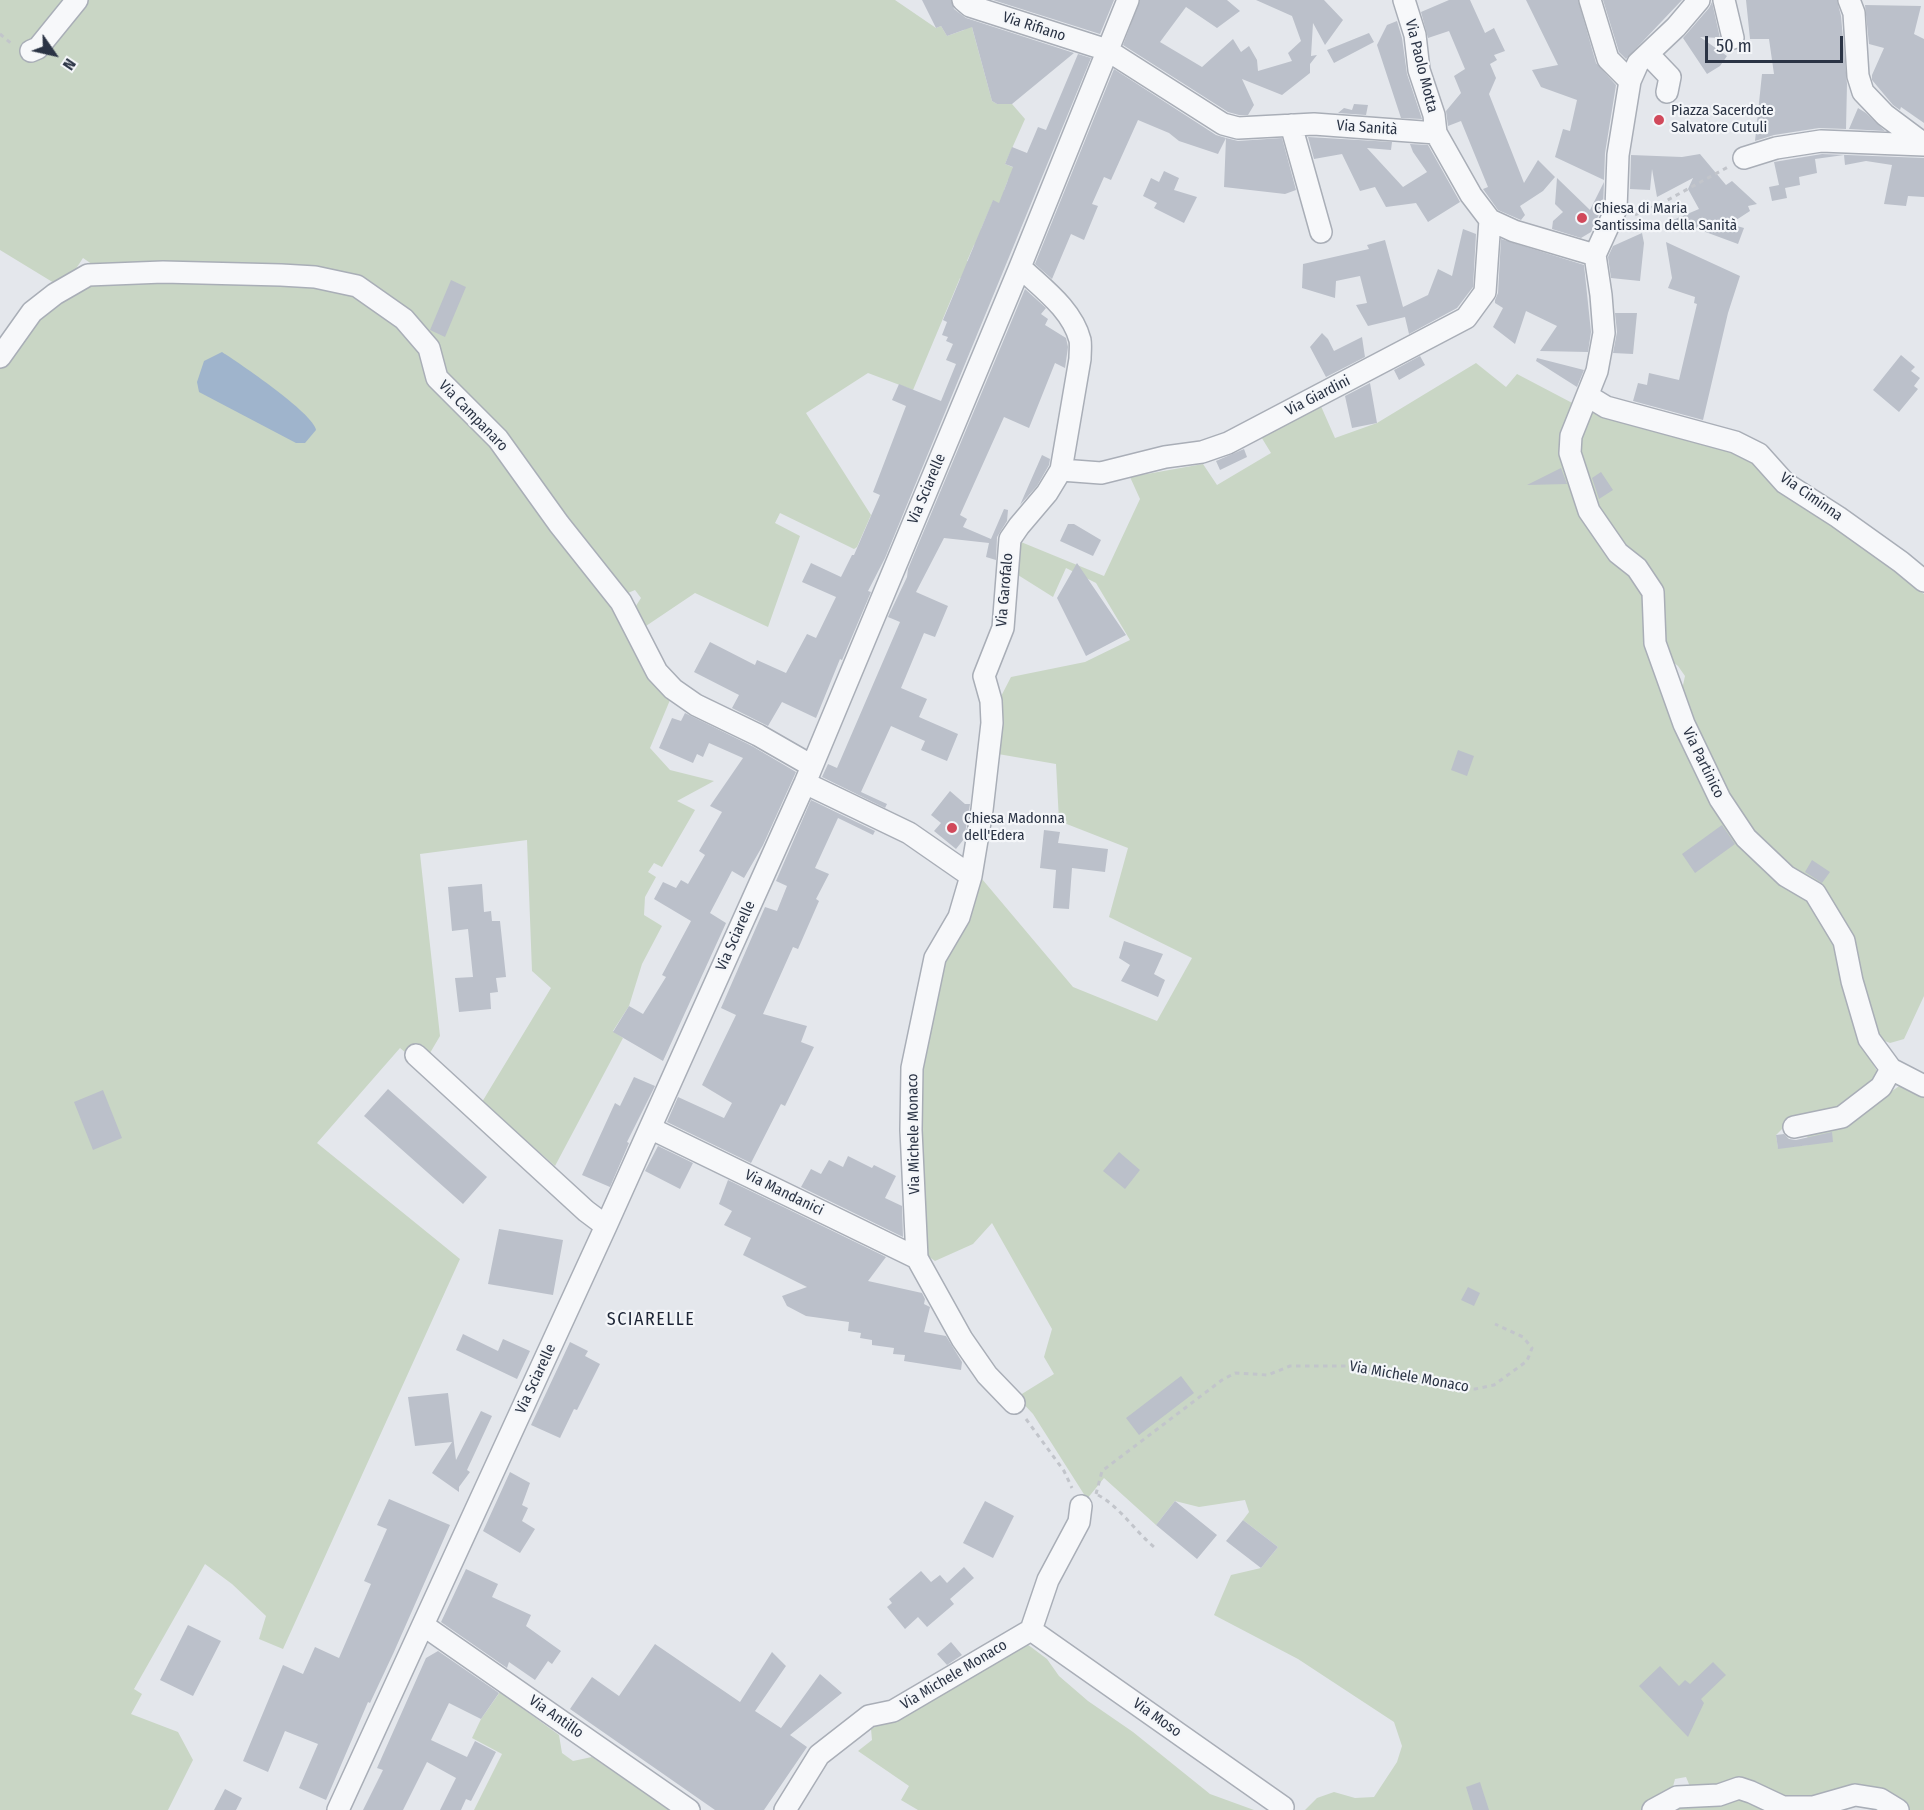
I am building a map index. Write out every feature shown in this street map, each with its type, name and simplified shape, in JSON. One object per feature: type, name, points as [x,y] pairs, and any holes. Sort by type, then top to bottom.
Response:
[{"type":"street","points":[[31,51],[38,48],[77,0]]},
{"type":"street","name":"Via Rifiano","points":[[963,0],[970,6],[1107,50]]},
{"type":"street","name":"Via Sciarelle","points":[[338,1810],[606,1226],[809,775],[1128,0]]},
{"type":"street","name":"Via Paolo Motta","points":[[1404,0],[1415,34],[1419,70],[1434,115],[1436,133]]},
{"type":"street","points":[[1590,0],[1608,59],[1630,81]]},
{"type":"street","points":[[1436,133],[1471,195],[1490,220],[1514,231],[1595,255],[1616,209],[1618,155],[1630,81],[1638,63],[1676,27],[1699,0]]},
{"type":"street","points":[[1724,0],[1733,38]]},
{"type":"street","points":[[1849,0],[1854,13],[1858,76],[1863,92],[1885,115],[1924,144]]},
{"type":"street","name":"Via Sanità","points":[[1107,50],[1222,124],[1238,128],[1314,124],[1436,133]]},
{"type":"street","points":[[1648,54],[1670,77],[1667,92]]},
{"type":"street","points":[[1291,125],[1322,232]]},
{"type":"street","points":[[1744,158],[1776,148],[1821,141],[1924,144]]},
{"type":"street","name":"Via Giardini","points":[[1061,470],[1101,473],[1165,457],[1202,452],[1228,443],[1466,318],[1485,292],[1490,220]]},
{"type":"street","name":"Via Partinico","points":[[1595,255],[1604,333],[1598,371],[1571,436],[1570,453],[1589,511],[1618,553],[1636,568],[1653,592],[1655,643],[1684,724],[1720,799],[1746,838],[1786,876],[1815,893],[1844,941],[1852,981],[1869,1039],[1891,1069],[1924,1086]]},
{"type":"street","name":"Via Garofalo","points":[[971,876],[982,810],[992,723],[991,701],[984,676],[1003,628],[1010,539],[1047,494],[1061,470],[1080,358],[1080,341],[1072,322],[1057,302],[1020,267]]},
{"type":"street","name":"Via Campanaro","points":[[0,357],[32,312],[71,284],[88,275],[163,272],[281,275],[315,277],[357,286],[404,319],[429,348],[436,378],[498,439],[559,524],[621,602],[657,672],[696,705],[758,735],[809,775]]},
{"type":"street","name":"Via Ciminna","points":[[1588,396],[1606,407],[1735,442],[1749,448],[1759,454],[1785,483],[1838,517],[1924,581]]},
{"type":"street","points":[[809,775],[909,833],[971,876]]},
{"type":"street","name":"Via Michele Monaco","points":[[971,876],[959,917],[935,958],[912,1068],[911,1130],[917,1258],[974,1357],[987,1375],[1014,1403]]},
{"type":"street","points":[[416,1055],[586,1211],[606,1226]]},
{"type":"street","points":[[1794,1127],[1842,1117],[1881,1087],[1891,1069]]},
{"type":"street","name":"Via Mandanici","points":[[650,1128],[917,1258]]},
{"type":"street","points":[[1031,1630],[1048,1580],[1089,1500]]},
{"type":"street","name":"Via Antillo","points":[[423,1625],[690,1810]]},
{"type":"street","name":"Via Michele Monaco","points":[[785,1810],[819,1755],[869,1716],[893,1711],[1031,1630]]},
{"type":"street","name":"Via Moso","points":[[1031,1630],[1283,1807]]},
{"type":"street","points":[[1653,1810],[1677,1797],[1719,1795],[1739,1788],[1784,1808],[1813,1807],[1855,1795],[1880,1799],[1898,1810]]},
{"type":"path","points":[[1608,224],[1624,220],[1664,202],[1744,158]]},
{"type":"path","name":"Via Michele Monaco","points":[[1089,1500],[1102,1471],[1222,1380],[1235,1373],[1268,1375],[1290,1366],[1354,1366],[1456,1388],[1475,1389],[1494,1385],[1527,1361],[1532,1348],[1523,1337],[1495,1324]]},
{"type":"path","points":[[1014,1403],[1064,1471],[1089,1500],[1123,1514],[1154,1547]]},
{"type":"green space","points":[[0,0],[895,0],[936,28],[941,26],[947,36],[964,30],[970,20],[992,101],[997,104],[1012,104],[1025,119],[1005,164],[1029,174],[1021,185],[1008,180],[1004,190],[1014,215],[993,201],[981,229],[993,234],[974,245],[967,261],[980,266],[972,283],[960,278],[913,390],[868,373],[806,413],[871,515],[857,547],[854,549],[780,513],[775,523],[800,536],[768,627],[695,593],[643,628],[632,612],[641,598],[635,590],[621,596],[539,487],[360,282],[102,271],[83,258],[68,281],[59,286],[0,250]]},
{"type":"green space","points":[[100,279],[343,286],[398,322],[495,444],[618,606],[669,693],[670,700],[650,748],[670,770],[714,781],[677,801],[695,810],[662,867],[654,863],[648,872],[656,877],[645,897],[644,915],[662,926],[642,964],[629,1006],[613,1031],[623,1038],[555,1166],[482,1102],[551,988],[532,971],[527,840],[420,854],[440,1036],[430,1053],[422,1045],[411,1057],[400,1048],[317,1143],[460,1259],[283,1649],[259,1639],[266,1616],[232,1584],[205,1564],[134,1689],[142,1694],[131,1714],[178,1732],[193,1760],[168,1810],[0,1810],[0,366],[35,316]]},
{"type":"green space","points":[[1476,363],[1506,387],[1517,374],[1578,406],[1562,442],[1644,589],[1726,823],[1806,894],[1836,938],[1868,1055],[1877,1071],[1875,1081],[1869,1088],[1835,1109],[1814,1112],[1809,1119],[1789,1122],[1776,1135],[1778,1148],[1808,1145],[1807,1131],[1847,1122],[1905,1082],[1924,1096],[1924,1810],[1908,1810],[1880,1792],[1812,1803],[1691,1789],[1686,1777],[1675,1779],[1671,1794],[1646,1810],[1305,1810],[1317,1798],[1334,1792],[1355,1798],[1374,1797],[1397,1762],[1402,1746],[1394,1722],[1298,1659],[1214,1615],[1231,1575],[1261,1568],[1278,1547],[1243,1520],[1249,1512],[1245,1500],[1199,1507],[1175,1501],[1156,1525],[1104,1478],[1087,1499],[1033,1414],[1017,1397],[1054,1374],[1044,1357],[1052,1329],[992,1223],[973,1244],[935,1261],[922,1252],[916,1069],[939,960],[965,919],[982,879],[1073,987],[1157,1021],[1192,958],[1109,917],[1128,848],[1059,821],[1056,764],[998,754],[996,706],[1011,677],[1085,662],[1130,640],[1096,583],[1066,568],[1053,597],[1018,575],[1021,542],[1104,576],[1140,499],[1130,477],[1203,464],[1217,485],[1271,453],[1260,435],[1320,404],[1335,438],[1377,423]]},
{"type":"green space","points":[[1591,407],[1735,448],[1907,572],[1908,581],[1924,594],[1924,996],[1904,1039],[1890,1043],[1875,1037],[1821,885],[1789,869],[1752,834],[1725,793],[1680,699],[1685,676],[1668,658],[1623,549],[1593,506],[1597,500],[1586,482],[1577,440]]},
{"type":"green space","points":[[1023,1641],[1047,1659],[1059,1676],[1088,1701],[1133,1732],[1210,1794],[1254,1810],[918,1810],[901,1800],[909,1786],[858,1751],[872,1740],[871,1729]]},
{"type":"green space","points":[[500,1692],[559,1735],[562,1753],[573,1761],[592,1757],[670,1810],[474,1810],[502,1754],[472,1738],[481,1719]]},
{"type":"green space","points":[[1749,1797],[1775,1810],[1665,1810],[1678,1804]]},
{"type":"water","points":[[222,352],[274,389],[312,422],[316,430],[305,443],[296,443],[199,392],[197,382],[204,361]]},
{"type":"building","points":[[922,0],[951,0],[954,9],[966,18],[1074,53],[1012,104],[997,104],[992,101],[972,27],[947,36],[941,26],[936,28]]},
{"type":"building","points":[[993,0],[1114,0],[1100,34]]},
{"type":"building","points":[[1140,0],[1227,0],[1240,11],[1217,28],[1186,7],[1160,42],[1202,67],[1233,39],[1241,52],[1249,46],[1257,60],[1258,71],[1292,61],[1288,53],[1301,41],[1292,16],[1256,0],[1324,0],[1343,20],[1325,45],[1313,23],[1311,56],[1317,55],[1310,64],[1310,73],[1282,95],[1242,79],[1254,105],[1248,115],[1239,115],[1228,112],[1123,45]]},
{"type":"building","points":[[1449,0],[1470,0],[1485,33],[1494,28],[1505,51],[1494,55],[1497,60],[1490,64],[1496,78],[1489,94],[1524,183],[1538,160],[1555,177],[1543,191],[1520,206],[1525,215],[1521,220],[1498,210],[1483,189],[1488,187],[1461,121],[1448,126],[1446,111],[1461,93],[1454,76],[1465,69],[1449,31],[1428,38],[1421,12]]},
{"type":"building","points":[[1526,0],[1578,0],[1596,63],[1616,85],[1605,153],[1604,180],[1555,157],[1563,129],[1570,131],[1577,100],[1541,87],[1532,70],[1558,65]]},
{"type":"building","points":[[1603,0],[1682,0],[1626,59],[1619,52]]},
{"type":"building","points":[[1746,0],[1837,0],[1841,16],[1847,84],[1846,129],[1819,128],[1774,135],[1755,141],[1762,74],[1774,74],[1769,39],[1750,39]]},
{"type":"building","points":[[1712,2],[1720,38],[1700,37],[1727,56],[1720,66],[1707,74],[1683,38]]},
{"type":"building","points":[[1865,5],[1921,6],[1914,34],[1924,39],[1924,123],[1901,107],[1900,110],[1893,105],[1872,80],[1884,48],[1869,44]]},
{"type":"building","points":[[1397,21],[1407,74],[1422,119],[1401,118],[1377,45],[1387,25]]},
{"type":"building","points":[[1369,33],[1374,42],[1334,63],[1327,50]]},
{"type":"building","points":[[1078,54],[1091,58],[885,558],[868,591],[871,592],[816,718],[782,702],[768,726],[732,708],[739,695],[694,672],[710,642],[755,665],[757,660],[786,673],[807,634],[816,638],[836,597],[802,582],[811,563],[841,577],[854,555],[880,495],[873,492],[906,406],[892,400],[899,384],[941,401],[956,364],[946,360],[953,344],[946,341],[948,337],[942,335],[947,322],[943,320],[993,200],[999,203],[1013,167],[1005,164],[1012,147],[1027,153],[1038,127],[1046,130]]},
{"type":"building","points":[[1114,69],[1216,135],[1226,138],[1218,154],[1179,141],[1169,133],[1138,120],[1111,180],[1104,177],[1092,204],[1098,206],[1084,240],[1071,234],[1052,279],[1035,264]]},
{"type":"building","points":[[1354,104],[1368,105],[1366,115],[1338,113],[1344,108],[1352,110]]},
{"type":"building","points":[[1858,108],[1866,113],[1885,131],[1849,129]]},
{"type":"building","points":[[1308,137],[1392,142],[1391,150],[1367,148],[1403,187],[1427,172],[1410,144],[1428,145],[1460,202],[1428,222],[1416,203],[1386,207],[1375,187],[1360,191],[1342,154],[1314,159]]},
{"type":"building","points":[[1226,138],[1238,141],[1282,138],[1296,190],[1285,194],[1224,187]]},
{"type":"building","points":[[1700,154],[1726,185],[1732,181],[1757,204],[1748,206],[1750,211],[1730,224],[1744,228],[1738,244],[1673,220],[1699,209],[1688,189],[1693,178],[1657,197],[1652,169],[1650,190],[1630,189],[1631,155],[1682,157]]},
{"type":"building","points":[[1822,154],[1924,158],[1924,197],[1908,196],[1906,206],[1884,204],[1892,165],[1866,161],[1845,165],[1844,155],[1815,159],[1817,173],[1799,177],[1800,185],[1785,188],[1787,198],[1772,201],[1769,187],[1779,185],[1774,162]]},
{"type":"building","points":[[1164,171],[1179,178],[1174,190],[1197,197],[1184,223],[1154,208],[1157,203],[1143,196],[1151,178],[1159,182]]},
{"type":"building","points":[[1557,178],[1590,210],[1604,182],[1603,206],[1591,232],[1581,238],[1552,229],[1553,221],[1563,212],[1555,204]]},
{"type":"building","points":[[1463,229],[1476,234],[1473,287],[1457,308],[1409,334],[1405,317],[1368,326],[1356,305],[1367,303],[1360,276],[1336,281],[1335,298],[1302,288],[1303,264],[1369,249],[1367,245],[1385,240],[1403,307],[1428,295],[1438,269],[1452,276]]},
{"type":"building","points":[[1642,233],[1644,243],[1640,281],[1611,278],[1608,257],[1613,246]]},
{"type":"building","points":[[1501,239],[1584,265],[1591,332],[1588,352],[1540,351],[1557,326],[1526,311],[1515,344],[1493,327],[1503,308],[1495,303],[1498,293]]},
{"type":"building","points":[[1666,242],[1740,276],[1728,313],[1703,420],[1633,401],[1638,383],[1647,385],[1649,373],[1679,380],[1697,304],[1694,303],[1695,297],[1668,288],[1672,278]]},
{"type":"building","points":[[451,280],[466,287],[445,337],[430,330]]},
{"type":"building","points":[[1025,289],[1046,308],[1041,314],[1048,319],[1045,325],[1066,338],[1068,347],[1065,368],[1055,363],[1029,428],[1004,417],[960,515],[967,519],[963,527],[991,539],[1004,509],[1008,510],[1007,521],[997,537],[996,560],[986,557],[989,543],[944,538],[916,592],[948,606],[935,637],[924,633],[901,688],[927,699],[919,717],[958,734],[947,761],[921,750],[925,741],[891,726],[861,792],[887,804],[885,808],[822,777],[828,764],[837,768],[900,622],[888,617],[907,577],[908,569]]},
{"type":"building","points":[[1615,313],[1637,313],[1633,354],[1613,353],[1617,332]]},
{"type":"building","points":[[1322,333],[1334,351],[1362,337],[1365,357],[1326,377],[1310,347]]},
{"type":"building","points":[[1901,355],[1915,367],[1911,371],[1920,378],[1914,386],[1918,389],[1899,412],[1873,390]]},
{"type":"building","points":[[1420,356],[1425,365],[1399,380],[1394,370]]},
{"type":"building","points":[[1537,358],[1584,370],[1577,387],[1536,361]]},
{"type":"building","points":[[1370,383],[1377,423],[1352,428],[1345,396]]},
{"type":"building","points":[[1244,449],[1247,457],[1220,470],[1216,461]]},
{"type":"building","points":[[1042,455],[1050,459],[1049,465],[1037,486],[1020,505]]},
{"type":"building","points":[[1561,468],[1567,484],[1527,485]]},
{"type":"building","points":[[1601,472],[1613,490],[1599,499],[1592,478]]},
{"type":"building","points":[[1068,524],[1074,524],[1101,540],[1093,556],[1060,541]]},
{"type":"building","points":[[1077,563],[1126,635],[1086,656],[1057,598]]},
{"type":"building","points":[[685,713],[752,746],[796,772],[763,845],[744,878],[732,871],[710,913],[726,923],[663,1061],[613,1032],[629,1006],[643,1014],[666,977],[662,975],[691,921],[654,899],[663,882],[676,888],[681,880],[688,884],[705,855],[699,851],[722,812],[710,806],[743,758],[709,743],[703,757],[697,754],[693,763],[659,748],[672,718],[681,721]]},
{"type":"building","points":[[1458,750],[1474,756],[1467,776],[1451,770]]},
{"type":"building","name":"Chiesa Madonna dell'Edera","points":[[950,791],[965,804],[970,804],[964,839],[956,849],[934,831],[941,823],[931,815]]},
{"type":"building","points":[[811,800],[875,831],[873,835],[838,818],[815,868],[829,874],[816,899],[819,901],[798,949],[793,947],[763,1014],[807,1026],[801,1042],[814,1047],[785,1106],[781,1104],[751,1163],[667,1122],[678,1097],[724,1118],[732,1103],[702,1085],[736,1015],[721,1008],[765,907],[777,911],[787,886],[776,881]]},
{"type":"building","points":[[1722,825],[1735,844],[1695,873],[1682,854]]},
{"type":"building","points":[[1044,830],[1060,832],[1058,843],[1108,849],[1105,872],[1072,868],[1069,909],[1053,908],[1056,870],[1040,868]]},
{"type":"building","points":[[1812,860],[1830,872],[1822,883],[1805,872]]},
{"type":"building","points":[[482,884],[484,912],[491,911],[492,921],[500,921],[506,977],[496,978],[498,992],[490,993],[491,1009],[459,1012],[455,978],[473,977],[468,929],[452,931],[448,887]]},
{"type":"building","points":[[1124,941],[1163,954],[1154,974],[1165,980],[1158,997],[1121,981],[1130,965],[1119,958]]},
{"type":"building","points":[[634,1077],[655,1086],[627,1142],[629,1143],[610,1187],[582,1175],[615,1103],[620,1106]]},
{"type":"building","points":[[388,1089],[487,1177],[463,1204],[364,1116]]},
{"type":"building","points":[[103,1090],[122,1138],[93,1150],[74,1102]]},
{"type":"building","points":[[1832,1132],[1833,1142],[1778,1149],[1776,1135],[1784,1134],[1789,1139],[1796,1140]]},
{"type":"building","points":[[658,1146],[693,1163],[680,1189],[645,1171]]},
{"type":"building","points":[[1119,1152],[1140,1170],[1125,1189],[1103,1171]]},
{"type":"building","points":[[848,1156],[872,1168],[874,1165],[896,1176],[885,1198],[902,1206],[903,1237],[801,1187],[811,1169],[821,1174],[829,1160],[843,1167]]},
{"type":"building","points":[[728,1180],[886,1257],[868,1281],[922,1293],[925,1299],[924,1304],[930,1307],[924,1332],[946,1336],[962,1362],[961,1370],[904,1361],[905,1355],[893,1354],[894,1348],[872,1345],[872,1340],[860,1338],[861,1333],[848,1331],[849,1322],[806,1316],[787,1306],[782,1296],[807,1287],[743,1255],[751,1238],[724,1225],[732,1211],[719,1204]]},
{"type":"building","points":[[499,1229],[563,1240],[553,1295],[488,1284]]},
{"type":"building","points":[[1468,1287],[1480,1293],[1474,1306],[1461,1300]]},
{"type":"building","points":[[463,1334],[498,1351],[503,1339],[530,1351],[517,1379],[456,1350]]},
{"type":"building","points":[[570,1342],[588,1351],[585,1356],[600,1364],[560,1438],[531,1425]]},
{"type":"building","points":[[1181,1376],[1194,1393],[1139,1435],[1126,1418]]},
{"type":"building","points":[[448,1393],[456,1460],[481,1411],[492,1416],[467,1470],[470,1472],[459,1487],[459,1492],[432,1473],[452,1442],[415,1446],[408,1397]]},
{"type":"building","points":[[510,1472],[530,1483],[522,1505],[528,1508],[522,1521],[535,1529],[520,1553],[483,1531]]},
{"type":"building","points":[[389,1499],[450,1525],[393,1654],[370,1703],[368,1702],[326,1800],[299,1788],[318,1744],[285,1731],[268,1772],[243,1761],[283,1665],[303,1674],[315,1647],[339,1658],[371,1584],[364,1581],[387,1529],[377,1525]]},
{"type":"building","points":[[985,1501],[1014,1516],[993,1558],[963,1543]]},
{"type":"building","points":[[1175,1501],[1217,1535],[1197,1559],[1156,1525]]},
{"type":"building","points":[[1243,1520],[1278,1547],[1261,1568],[1226,1541]]},
{"type":"building","points":[[964,1567],[974,1578],[950,1599],[954,1604],[927,1627],[918,1617],[905,1629],[887,1607],[892,1603],[889,1599],[921,1571],[931,1582],[940,1575],[947,1583]]},
{"type":"building","points":[[466,1569],[498,1584],[492,1597],[531,1615],[526,1626],[561,1651],[552,1664],[548,1661],[535,1680],[509,1662],[507,1668],[441,1622]]},
{"type":"building","points":[[188,1625],[221,1641],[193,1696],[160,1680]]},
{"type":"building","points":[[951,1642],[962,1655],[947,1665],[937,1654]]},
{"type":"building","points":[[655,1644],[740,1702],[772,1652],[786,1666],[755,1711],[781,1728],[820,1674],[842,1693],[790,1735],[807,1747],[764,1810],[715,1810],[570,1709],[592,1677],[619,1696]]},
{"type":"building","points":[[438,1651],[499,1693],[481,1719],[449,1703],[431,1740],[467,1757],[475,1741],[496,1752],[471,1801],[466,1799],[461,1810],[440,1810],[456,1778],[427,1762],[403,1810],[363,1810],[383,1770],[377,1768],[426,1658]]},
{"type":"building","points":[[1713,1662],[1726,1675],[1701,1699],[1704,1703],[1688,1737],[1639,1686],[1660,1666],[1679,1686],[1685,1680],[1690,1684]]},
{"type":"building","points":[[1480,1782],[1489,1810],[1473,1810],[1466,1787]]},
{"type":"building","points":[[225,1789],[242,1798],[236,1810],[214,1810]]},
{"type":"place","name":"Piazza Sacerdote Salvatore Cutuli","points":[[1659,120]]},
{"type":"place","name":"Chiesa di Maria Santissima della Sanità","points":[[1582,218]]},
{"type":"place","name":"Chiesa Madonna dell'Edera","points":[[952,828]]},
{"type":"district","name":"SCIARELLE","points":[[651,1320]]}]
